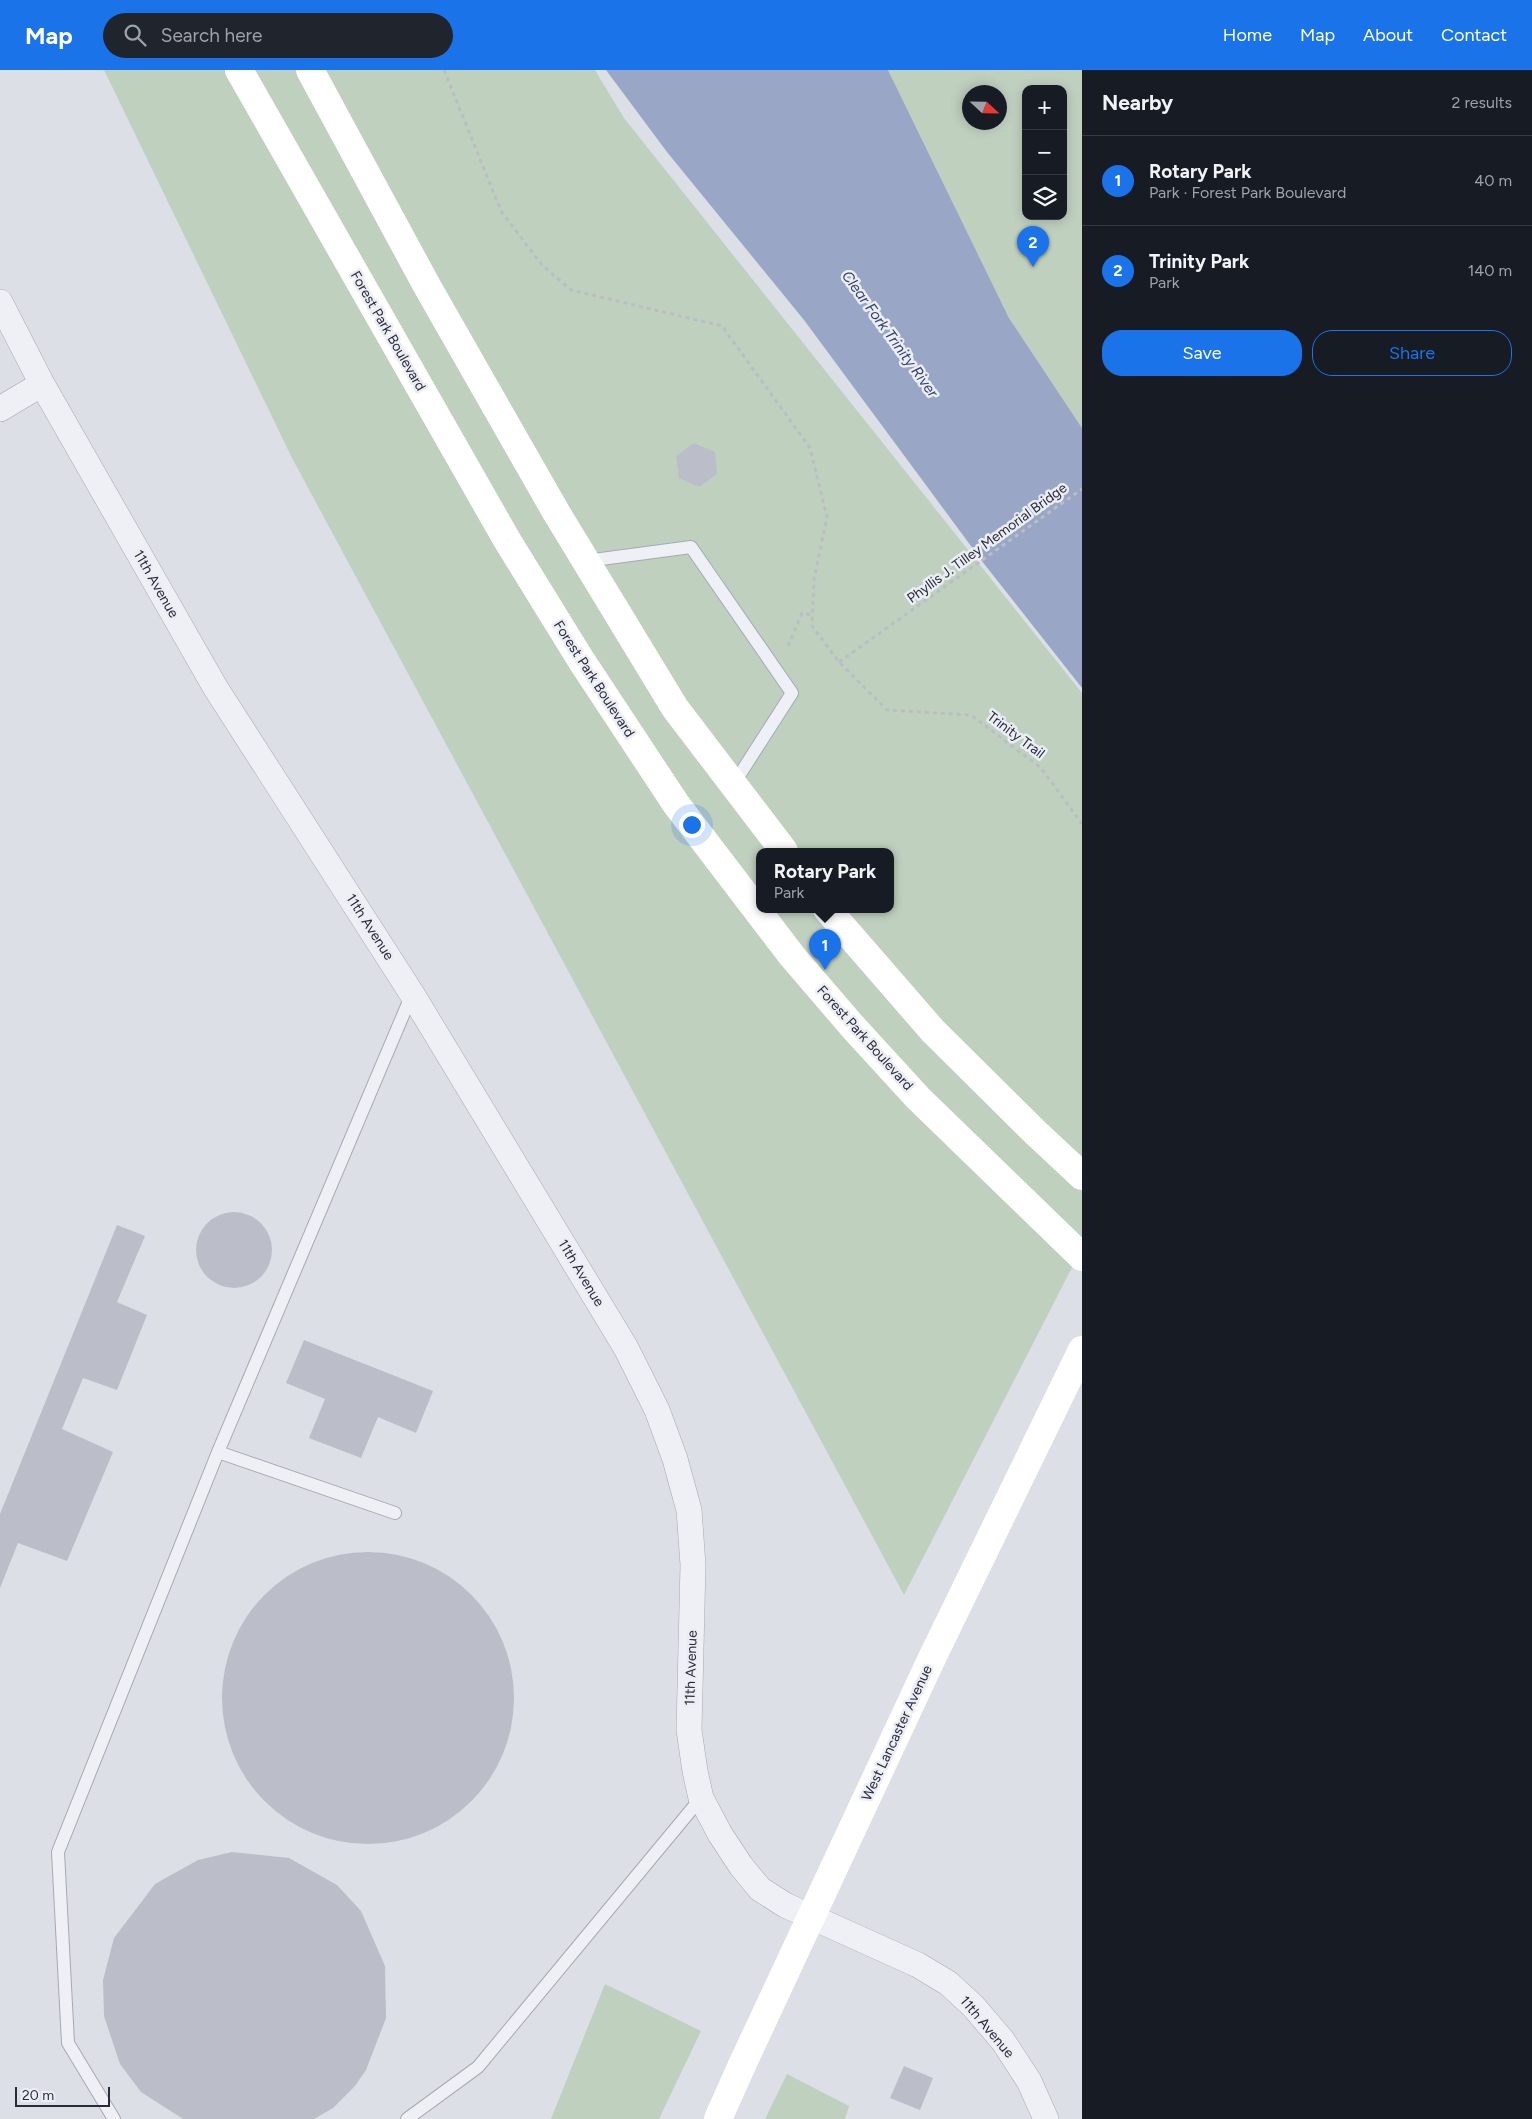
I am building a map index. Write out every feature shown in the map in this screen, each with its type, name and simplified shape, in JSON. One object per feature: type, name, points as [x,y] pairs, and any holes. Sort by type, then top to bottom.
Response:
[{"type":"main road","name":"Forest Park Boulevard","points":[[239,70],[507,540],[581,660],[676,804],[756,909]]},
{"type":"main road","points":[[310,70],[427,286],[586,561],[675,708],[782,848]]},
{"type":"main road","name":"Forest Park Boulevard","points":[[759,913],[792,956],[918,1098],[1082,1257]]},
{"type":"main road","points":[[831,913],[933,1031],[1036,1134],[1082,1176]]},
{"type":"main road","name":"West Lancaster Avenue","points":[[718,2119],[932,1658],[1082,1350]]},
{"type":"street","name":"11th Avenue","points":[[0,302],[42,384],[215,686],[412,994],[626,1348],[660,1418],[675,1460],[688,1510],[693,1565],[689,1730],[701,1798],[720,1834],[741,1866],[760,1889],[785,1905],[918,1965],[948,1983],[973,2006],[1003,2041],[1029,2081],[1046,2119]]},
{"type":"street","points":[[0,409],[42,384]]},
{"type":"lane","points":[[586,561],[691,547],[792,693],[733,785]]},
{"type":"lane","points":[[114,2119],[68,2043],[58,1852],[218,1452],[412,994]]},
{"type":"lane","points":[[218,1452],[394,1513]]},
{"type":"lane","points":[[407,2119],[478,2068],[701,1798]]},
{"type":"path","name":"Trinity Trail","points":[[444,70],[501,211],[542,265],[571,290],[722,326],[810,448],[827,517],[814,579],[812,626],[839,662],[887,710],[971,715],[1041,768],[1082,824]]},
{"type":"path","name":"Phyllis J. Tilley Memorial Bridge","points":[[839,662],[1082,489]]},
{"type":"path","points":[[777,671],[802,613],[813,615]]},
{"type":"green space","points":[[104,70],[595,70],[624,118],[1082,693],[1082,1248],[904,1595],[292,458]]},
{"type":"green space","points":[[888,70],[1082,70],[1082,428],[1009,318]]},
{"type":"green space","points":[[605,1984],[701,2031],[659,2119],[551,2119]]},
{"type":"green space","points":[[787,2074],[849,2106],[845,2119],[765,2119]]},
{"type":"water","name":"Clear Fork Trinity River","points":[[606,70],[888,70],[1009,318],[1082,428],[1082,688],[985,565],[804,320],[667,152]]},
{"type":"building","points":[[694,443],[715,452],[717,474],[699,487],[679,478],[676,456]]},
{"type":"building","points":[[227,1212],[241,1212],[255,1218],[266,1229],[272,1243],[269,1265],[261,1277],[241,1288],[227,1288],[213,1282],[202,1271],[196,1257],[196,1243],[202,1229],[213,1218]]},
{"type":"building","points":[[117,1225],[145,1236],[117,1302],[147,1315],[117,1390],[83,1378],[62,1429],[113,1452],[67,1561],[18,1543],[0,1588],[0,1514]]},
{"type":"building","points":[[304,1340],[433,1391],[416,1433],[378,1417],[361,1458],[309,1438],[325,1399],[286,1383]]},
{"type":"building","points":[[368,1552],[396,1555],[424,1563],[449,1577],[471,1595],[489,1617],[503,1642],[511,1670],[514,1698],[511,1726],[503,1754],[489,1779],[471,1801],[449,1819],[424,1833],[396,1841],[368,1844],[340,1841],[312,1833],[287,1819],[265,1801],[247,1779],[233,1754],[225,1726],[222,1698],[225,1670],[233,1642],[247,1617],[265,1595],[287,1577],[312,1563],[340,1555]]},
{"type":"building","points":[[232,1852],[289,1858],[337,1885],[361,1911],[385,1966],[386,2018],[366,2070],[355,2086],[333,2108],[314,2119],[183,2119],[141,2092],[120,2064],[104,2016],[103,1980],[114,1938],[155,1884],[198,1860]]},
{"type":"building","points":[[904,2066],[933,2078],[920,2110],[890,2098]]},
{"type":"place","name":"Trinity Park","points":[[1033,267]]},
{"type":"place","name":"Rotary Park","points":[[825,970]]}]
